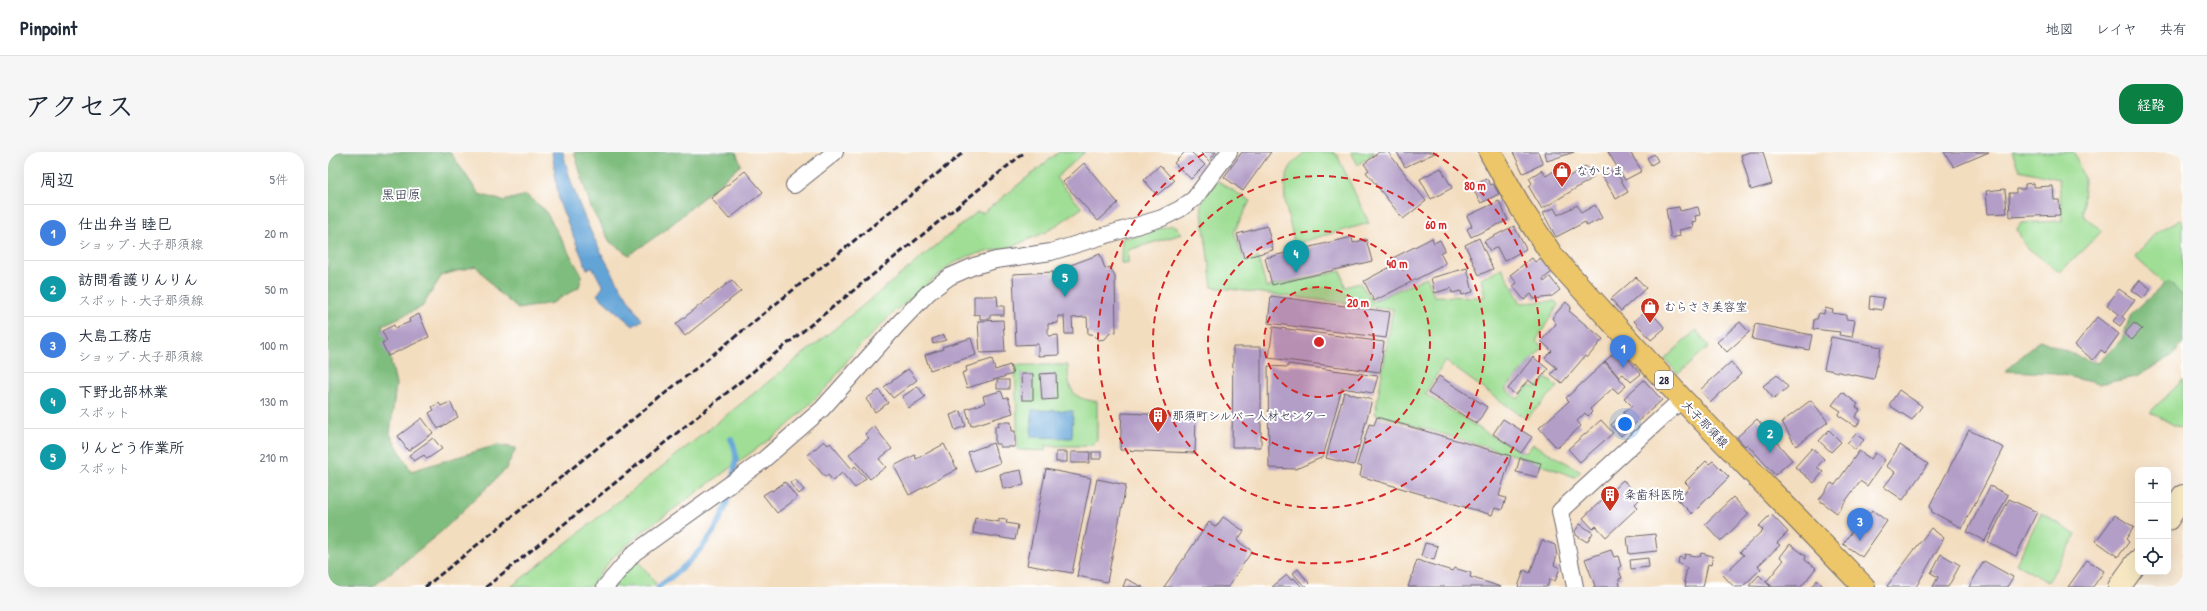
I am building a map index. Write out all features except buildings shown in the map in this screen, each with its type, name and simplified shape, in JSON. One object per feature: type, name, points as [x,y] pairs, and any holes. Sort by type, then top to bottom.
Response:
[{"type":"main road","name":"大子那須線","points":[[1490,152],[1521,208],[1554,258],[1682,400],[1864,587]]},
{"type":"street","points":[[794,185],[835,152]]},
{"type":"street","points":[[605,587],[634,553],[761,462],[822,409],[929,292],[949,278],[974,266],[996,260],[1051,252],[1162,218],[1180,210],[1194,199],[1229,152]]},
{"type":"street","points":[[1575,587],[1560,511],[1682,400]]},
{"type":"street","points":[[2171,514],[2183,496]]},
{"type":"street","points":[[2119,587],[2135,565]]},
{"type":"green space","points":[[328,152],[450,152],[479,194],[503,201],[526,195],[545,210],[582,276],[579,287],[552,303],[518,309],[497,291],[476,266],[442,275],[422,307],[383,325],[396,384],[390,434],[411,471],[497,445],[516,448],[506,469],[442,531],[373,587],[328,587]]},
{"type":"green space","points":[[574,152],[736,152],[741,165],[664,231],[629,255],[610,242],[591,208]]},
{"type":"green space","points":[[1059,152],[1085,152],[1056,178],[1082,208],[1046,232],[1011,247],[971,255],[952,264],[896,310],[853,353],[828,386],[785,428],[642,532],[612,558],[590,587],[511,587],[822,339],[977,212],[983,213]]},
{"type":"green space","points":[[1305,152],[1332,152],[1337,155],[1369,223],[1294,244],[1286,206],[1286,177],[1293,164]]},
{"type":"green space","points":[[1351,152],[1375,152],[1358,165]]},
{"type":"green space","points":[[2012,152],[2074,152],[2084,179],[2083,215],[2102,231],[2060,272],[2025,246],[2017,229],[2021,223],[2062,221],[2059,179],[2019,170]]},
{"type":"green space","points":[[1218,181],[1250,201],[1234,232],[1244,261],[1258,257],[1266,287],[1341,271],[1345,287],[1360,283],[1372,302],[1427,277],[1434,296],[1485,297],[1481,278],[1502,268],[1521,303],[1555,301],[1558,305],[1536,341],[1543,347],[1505,389],[1518,399],[1529,385],[1535,388],[1546,378],[1558,387],[1526,419],[1445,361],[1425,394],[1490,435],[1526,453],[1533,444],[1581,471],[1575,477],[1517,456],[1375,414],[1393,309],[1212,287],[1201,205],[1205,196]]},
{"type":"green space","points":[[2180,220],[2183,223],[2183,297],[2171,290],[2135,257],[2156,232]]},
{"type":"green space","points":[[1172,225],[1177,227],[1182,234],[1128,250],[1128,263],[1121,263],[1122,239]]},
{"type":"green space","points":[[2168,281],[2183,296],[2183,344],[2172,356],[2136,377],[2099,384],[2054,373],[2005,371],[2040,340],[2098,363],[2122,339],[2131,314]]},
{"type":"green space","points":[[1696,330],[1709,346],[1678,374],[1665,359]]},
{"type":"green space","points":[[1015,365],[1068,365],[1070,386],[1076,395],[1088,400],[1097,401],[1097,440],[1091,445],[1085,446],[1045,446],[1045,451],[1018,450]]},
{"type":"green space","points":[[2183,380],[2183,430],[2150,412]]},
{"type":"green space","points":[[2041,513],[2076,535],[2048,582],[2016,564]]},
{"type":"green space","points":[[638,561],[656,583],[651,587],[610,587],[624,571]]},
{"type":"water","points":[[552,152],[563,152],[576,196],[605,261],[642,320],[633,326],[597,295],[603,287],[593,268],[587,269],[559,202]]},
{"type":"water","points":[[1032,410],[1073,411],[1072,438],[1031,437]]},
{"type":"waterway","points":[[731,439],[735,448],[736,458],[733,478]]},
{"type":"waterway","points":[[658,587],[683,567],[705,544],[721,517],[727,503],[731,487]]},
{"type":"railway","points":[[425,587],[964,152]]},
{"type":"railway","points":[[486,587],[1025,152]]},
{"type":"place","name":"なかじま","points":[[1562,188]]},
{"type":"place","name":"下野北部林業","points":[[1296,273]]},
{"type":"place","name":"りんどう作業所","points":[[1065,297]]},
{"type":"place","name":"むらさき美容室","points":[[1650,324]]},
{"type":"place","name":"仕出弁当 睦巳","points":[[1623,368]]},
{"type":"place","name":"那須町シルバー人材センター","points":[[1158,433]]},
{"type":"place","name":"訪問看護りんりん","points":[[1770,453]]},
{"type":"place","name":"粂歯科医院","points":[[1610,512]]},
{"type":"place","name":"大島工務店","points":[[1860,541]]},
{"type":"district","name":"黒田原","points":[[401,194]]}]
